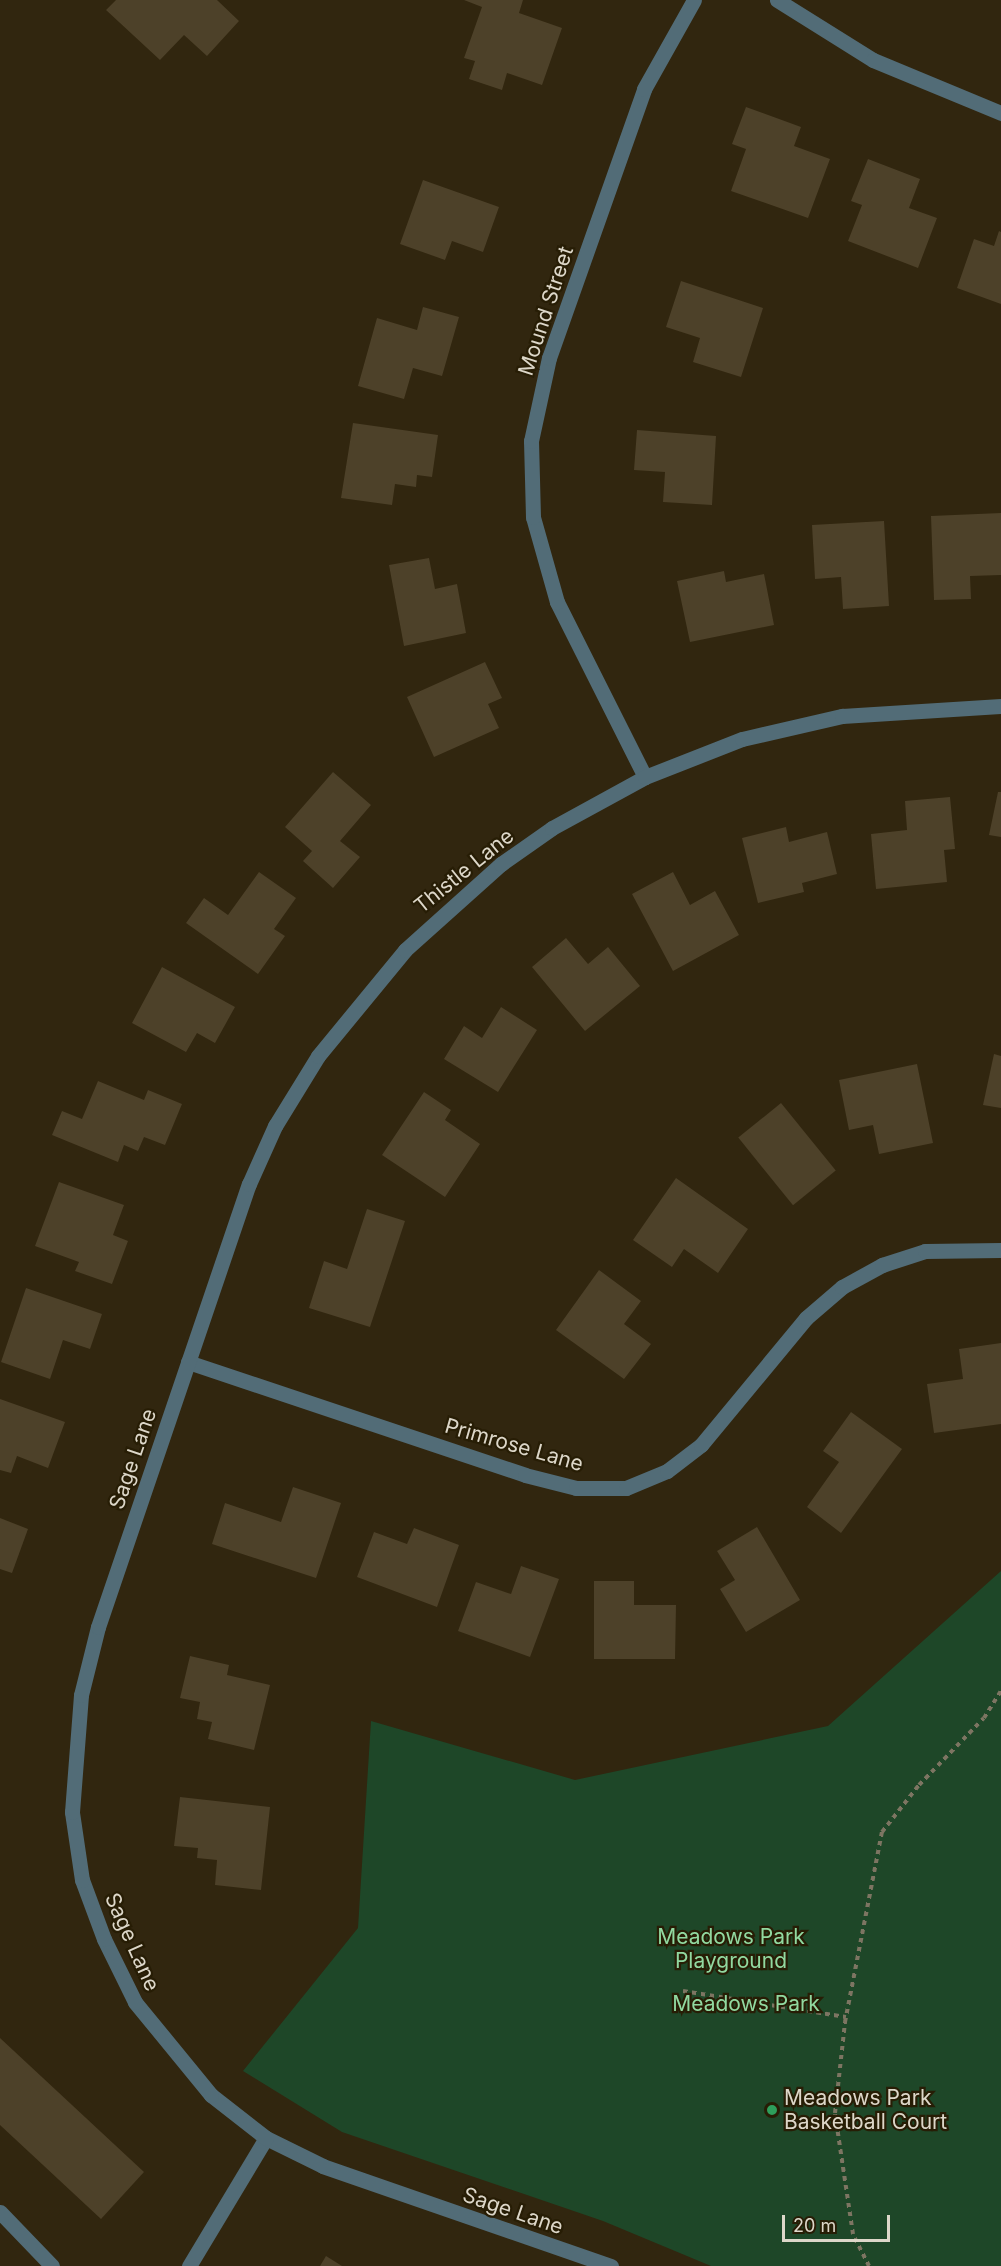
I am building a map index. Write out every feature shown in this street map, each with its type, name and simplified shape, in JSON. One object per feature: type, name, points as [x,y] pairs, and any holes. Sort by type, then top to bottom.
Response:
[{"type":"street","name":"Mound Street","points":[[645,777],[557,602],[533,517],[531,441],[549,358],[644,89],[694,0]]},
{"type":"street","points":[[777,0],[873,60],[1001,113]]},
{"type":"street","name":"Thistle Lane","points":[[188,1362],[222,1254],[275,1126],[357,1006],[449,906],[492,871],[552,828],[645,777],[742,739],[842,716],[1001,706]]},
{"type":"street","name":"Primrose Lane","points":[[188,1362],[525,1474],[576,1488],[626,1488],[667,1471],[701,1445],[806,1318],[842,1287],[882,1265],[925,1251],[1001,1250]]},
{"type":"street","name":"Sage Lane","points":[[188,1362],[98,1628],[81,1695],[72,1812],[82,1880],[104,1940],[135,2002],[211,2095],[266,2138],[382,2188],[611,2266]]},
{"type":"street","points":[[189,2266],[266,2138]]},
{"type":"street","points":[[0,2212],[52,2266]]},
{"type":"path","points":[[869,2266],[853,2234],[835,2113],[846,2017],[882,1832],[919,1785],[984,1718],[1001,1692]]},
{"type":"path","points":[[683,1991],[846,2017]]},
{"type":"green space","name":"Meadows Park","points":[[1001,1571],[1001,2266],[711,2266],[603,2221],[342,2132],[243,2071],[358,1928],[371,1721],[575,1780],[828,1726]]},
{"type":"building","points":[[116,0],[217,0],[239,21],[207,56],[184,35],[160,60],[106,10]]},
{"type":"building","points":[[464,0],[523,0],[519,13],[562,28],[542,85],[507,73],[502,90],[469,79],[475,61],[464,58],[482,7]]},
{"type":"building","points":[[746,107],[801,127],[794,146],[830,159],[808,218],[731,191],[746,149],[732,144]]},
{"type":"building","points":[[868,159],[920,179],[909,208],[937,218],[918,268],[848,241],[862,205],[851,201]]},
{"type":"building","points":[[423,180],[499,207],[483,252],[452,241],[445,260],[400,244]]},
{"type":"building","points":[[999,231],[1001,232],[1001,304],[957,288],[974,239],[994,246]]},
{"type":"building","points":[[681,281],[763,308],[741,377],[693,362],[700,338],[666,327]]},
{"type":"building","points":[[423,307],[459,317],[442,376],[413,368],[404,399],[358,386],[377,318],[417,330]]},
{"type":"building","points":[[353,423],[438,435],[432,477],[417,475],[416,487],[395,484],[392,505],[341,498]]},
{"type":"building","points":[[637,430],[716,436],[712,505],[663,502],[665,472],[634,470]]},
{"type":"building","points":[[1001,513],[1001,575],[970,576],[971,599],[934,600],[931,516]]},
{"type":"building","points":[[884,521],[889,606],[843,609],[841,577],[815,579],[812,525]]},
{"type":"building","points":[[429,558],[435,589],[457,584],[466,633],[404,646],[389,565]]},
{"type":"building","points":[[724,571],[726,582],[764,574],[774,625],[690,642],[677,581]]},
{"type":"building","points":[[485,662],[502,698],[488,704],[499,728],[434,757],[407,697]]},
{"type":"building","points":[[333,772],[371,805],[340,841],[360,857],[333,888],[303,861],[312,851],[285,827]]},
{"type":"building","points":[[998,792],[1001,792],[1001,837],[989,835]]},
{"type":"building","points":[[950,797],[955,849],[944,850],[947,882],[876,889],[871,834],[907,830],[905,801]]},
{"type":"building","points":[[786,827],[789,842],[827,832],[837,874],[802,883],[804,892],[758,903],[742,838]]},
{"type":"building","points":[[259,872],[296,898],[274,929],[285,936],[258,974],[186,923],[204,898],[228,915]]},
{"type":"building","points":[[673,872],[690,905],[715,891],[739,935],[673,971],[632,894]]},
{"type":"building","points":[[566,938],[588,964],[608,947],[640,986],[585,1031],[532,967]]},
{"type":"building","points":[[162,967],[235,1007],[215,1043],[197,1033],[186,1052],[132,1023]]},
{"type":"building","points":[[501,1007],[537,1030],[498,1092],[444,1059],[464,1026],[482,1038]]},
{"type":"building","points":[[994,1054],[1001,1056],[1001,1108],[983,1105]]},
{"type":"building","points":[[917,1064],[933,1143],[879,1154],[873,1125],[849,1130],[839,1080]]},
{"type":"building","points":[[98,1081],[144,1100],[148,1090],[182,1104],[165,1145],[144,1137],[138,1151],[124,1145],[118,1162],[52,1135],[62,1111],[82,1119]]},
{"type":"building","points":[[424,1092],[451,1110],[445,1120],[480,1144],[445,1197],[382,1155]]},
{"type":"building","points":[[781,1103],[836,1171],[793,1205],[738,1138]]},
{"type":"building","points":[[676,1178],[748,1229],[718,1273],[684,1249],[672,1267],[633,1240]]},
{"type":"building","points":[[59,1182],[124,1205],[113,1235],[128,1241],[112,1284],[75,1271],[79,1262],[35,1246]]},
{"type":"building","points":[[367,1209],[405,1221],[370,1327],[309,1308],[324,1261],[347,1269]]},
{"type":"building","points":[[599,1270],[641,1301],[624,1324],[651,1344],[624,1379],[556,1330]]},
{"type":"building","points":[[26,1288],[102,1314],[90,1349],[63,1340],[50,1379],[1,1362]]},
{"type":"building","points":[[1001,1343],[1001,1424],[934,1433],[927,1384],[963,1379],[959,1349]]},
{"type":"building","points":[[0,1399],[65,1422],[48,1468],[17,1456],[11,1473],[0,1470]]},
{"type":"building","points":[[851,1412],[902,1449],[841,1533],[807,1507],[839,1462],[823,1451]]},
{"type":"building","points":[[293,1487],[341,1503],[316,1578],[212,1544],[225,1503],[281,1522]]},
{"type":"building","points":[[0,1518],[28,1529],[12,1573],[0,1569]]},
{"type":"building","points":[[757,1527],[800,1600],[746,1632],[720,1589],[735,1580],[717,1551]]},
{"type":"building","points":[[414,1528],[459,1545],[437,1607],[357,1577],[374,1532],[407,1544]]},
{"type":"building","points":[[521,1566],[559,1579],[530,1657],[458,1631],[476,1582],[511,1594]]},
{"type":"building","points":[[594,1581],[634,1581],[634,1605],[676,1605],[675,1659],[594,1659]]},
{"type":"building","points":[[190,1656],[229,1665],[227,1675],[270,1685],[254,1750],[208,1739],[212,1722],[197,1719],[200,1702],[180,1698]]},
{"type":"building","points":[[180,1797],[270,1807],[261,1890],[215,1885],[217,1860],[197,1858],[198,1848],[174,1846]]},
{"type":"building","points":[[0,2038],[144,2172],[101,2219],[0,2125]]},
{"type":"building","points":[[326,2256],[342,2266],[320,2266]]},
{"type":"place","name":"Meadows Park Basketball Court","points":[[772,2110]]},
{"type":"park label","name":"Meadows Park Playground","points":[[731,1949]]}]
